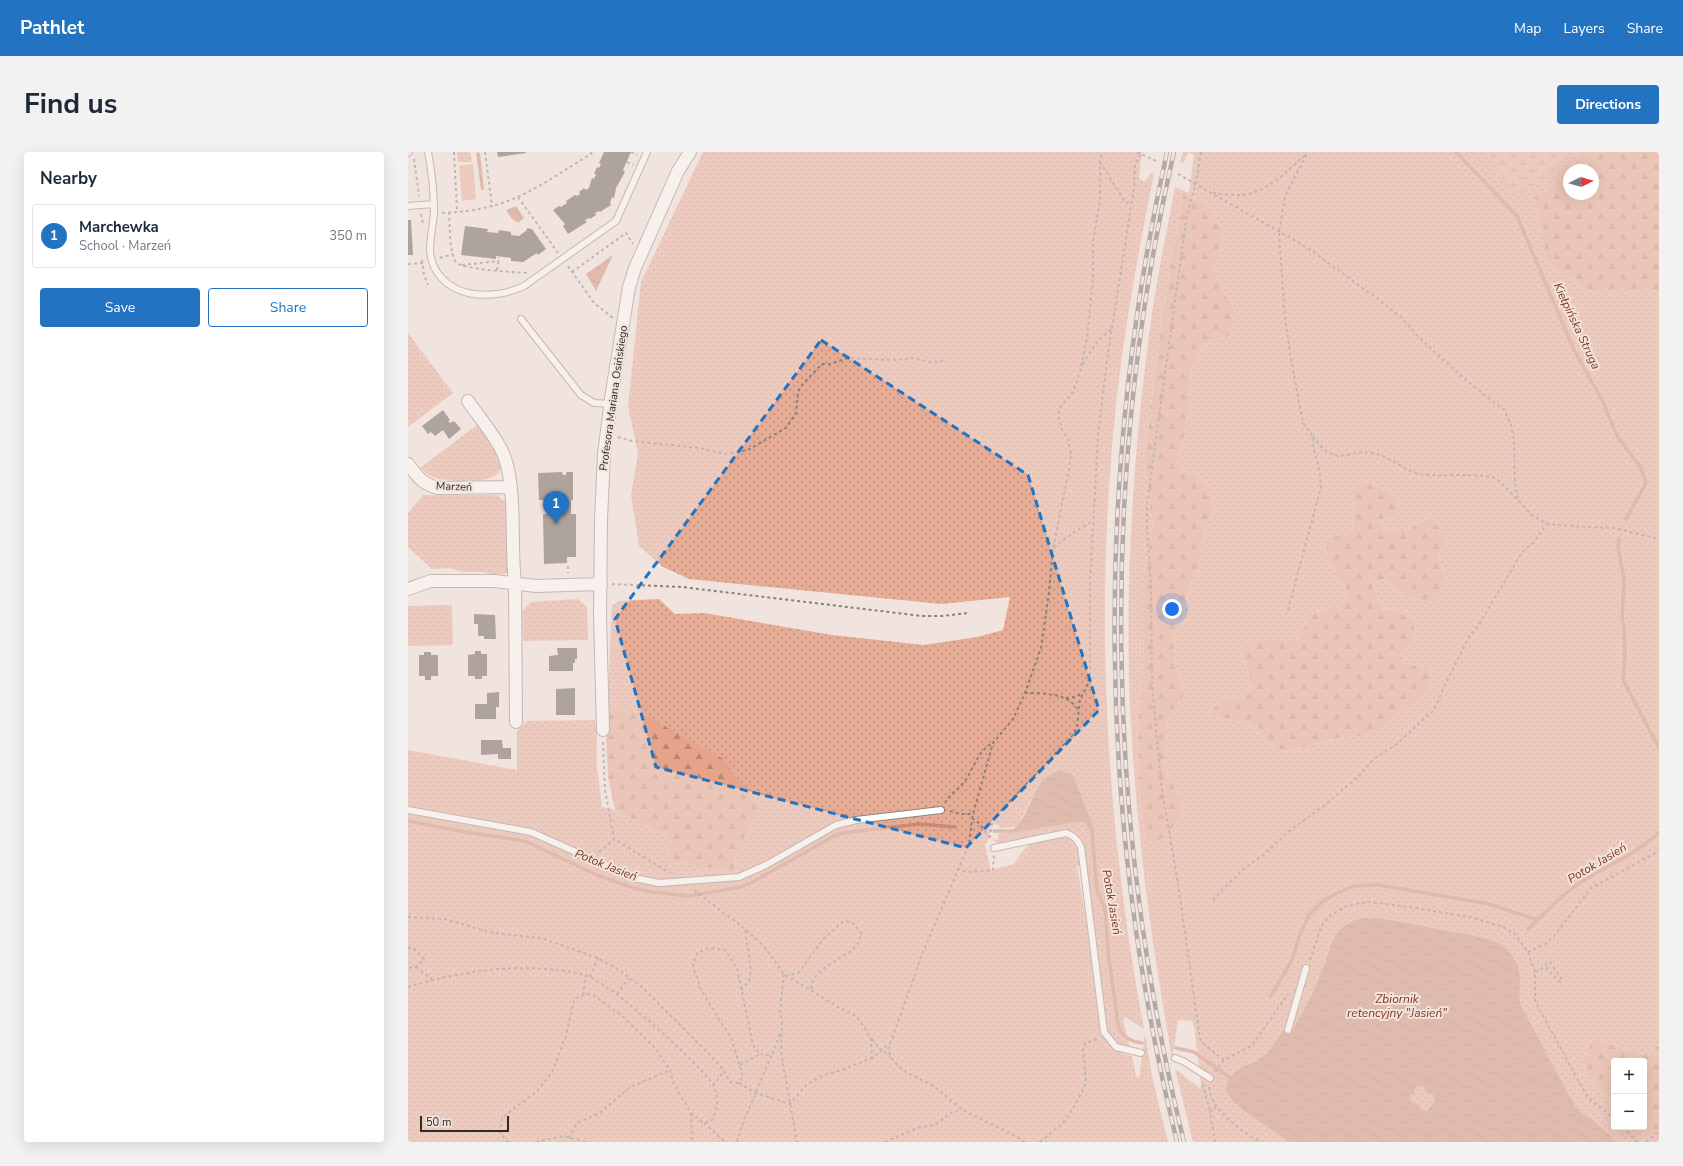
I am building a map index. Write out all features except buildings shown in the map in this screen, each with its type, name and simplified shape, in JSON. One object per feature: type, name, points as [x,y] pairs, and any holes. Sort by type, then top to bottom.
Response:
[{"type":"street","name":"Profesora Mariana Osińskiego","points":[[603,730],[601,584],[604,454],[607,429],[629,287],[644,245],[678,171],[690,152]]},
{"type":"street","points":[[468,401],[502,449],[508,468],[512,511],[512,564],[515,583],[516,722]]},
{"type":"street","name":"Marzeń","points":[[408,464],[421,480],[438,488],[510,487]]},
{"type":"street","points":[[408,589],[431,582],[494,580],[536,586],[601,584]]},
{"type":"lane","points":[[428,152],[434,204],[430,251],[432,260],[438,275],[448,285],[460,291],[476,295],[501,293],[515,290],[524,286],[616,221],[647,152]]},
{"type":"lane","points":[[408,206],[434,204]]},
{"type":"lane","points":[[521,319],[581,395],[594,403],[611,404]]},
{"type":"lane","points":[[408,810],[531,832],[590,860],[634,878],[659,883],[739,877],[753,872],[836,825],[845,822],[941,810]]},
{"type":"lane","points":[[994,848],[1066,833],[1074,836],[1078,840],[1081,847],[1103,1025],[1108,1037],[1116,1047],[1141,1053]]},
{"type":"lane","points":[[1288,1030],[1306,968]]},
{"type":"lane","points":[[1175,1058],[1183,1061],[1208,1077]]},
{"type":"path","points":[[454,152],[457,211]]},
{"type":"path","points":[[485,152],[492,206]]},
{"type":"path","points":[[434,213],[471,211],[492,206],[518,196],[591,154],[592,152]]},
{"type":"path","points":[[632,172],[641,152]]},
{"type":"path","points":[[973,814],[960,814],[954,811],[941,810],[947,799],[964,782],[972,766],[986,747],[993,743],[1013,719],[1025,693],[1041,648],[1054,548],[1071,453],[1068,439],[1062,430],[1058,415],[1061,406],[1073,392],[1081,367],[1087,338],[1093,279],[1093,242],[1100,201],[1100,160],[1102,152]]},
{"type":"path","points":[[1137,152],[1142,153],[1156,161]]},
{"type":"path","points":[[1201,152],[1196,184],[1187,214],[1147,504],[1147,528],[1151,586],[1152,684],[1161,784],[1179,890],[1200,1039],[1205,1045],[1224,1060]]},
{"type":"path","points":[[1212,193],[1242,195],[1255,192],[1275,181],[1308,152]]},
{"type":"path","points":[[1308,152],[1285,196],[1279,232],[1285,318],[1303,423],[1321,448],[1333,455],[1363,453],[1377,454],[1415,472],[1437,476],[1474,475],[1492,477],[1504,486],[1533,516],[1547,524],[1614,528],[1659,539]]},
{"type":"path","points":[[972,818],[979,823],[990,838],[992,824],[996,816],[1074,734],[1077,726],[1080,699],[1084,692],[1090,672],[1090,584],[1098,435],[1108,352],[1132,204],[1135,164],[1142,153]]},
{"type":"path","points":[[414,157],[423,229]]},
{"type":"path","points":[[1100,160],[1125,202],[1132,204]]},
{"type":"path","points":[[627,162],[634,165]]},
{"type":"path","points":[[1178,174],[1308,248],[1402,318],[1417,335],[1462,377],[1504,410],[1511,426],[1514,440],[1515,484],[1518,500]]},
{"type":"path","points":[[518,196],[559,254],[554,258]]},
{"type":"path","points":[[449,212],[453,254],[456,262],[466,267],[531,274]]},
{"type":"path","points":[[572,272],[626,233],[636,248]]},
{"type":"path","points":[[422,256],[424,275],[428,286]]},
{"type":"path","points":[[497,270],[499,257]]},
{"type":"path","points":[[562,258],[594,303],[618,322]]},
{"type":"path","points":[[461,265],[498,261]]},
{"type":"path","points":[[408,264],[422,264]]},
{"type":"path","points":[[1081,367],[1095,344],[1112,328]]},
{"type":"path","points":[[607,429],[619,438],[632,441],[685,446],[725,454],[748,450],[770,439],[786,428],[796,413],[798,392],[801,386],[822,364],[830,364],[848,358],[895,360],[912,358],[930,362],[945,361]]},
{"type":"path","points":[[1288,610],[1321,487],[1320,468],[1314,450],[1312,435]]},
{"type":"path","points":[[1054,548],[1065,537],[1081,529],[1093,520]]},
{"type":"path","points":[[1214,900],[1246,867],[1266,853],[1289,831],[1325,805],[1360,775],[1375,758],[1402,740],[1434,710],[1469,637],[1479,625],[1522,552],[1534,542],[1547,524]]},
{"type":"path","points":[[601,584],[682,587],[922,616],[944,616],[968,612]]},
{"type":"path","points":[[1065,698],[1074,697],[1084,692]]},
{"type":"path","points":[[1025,693],[1042,693],[1065,698],[1072,701],[1079,711]]},
{"type":"path","points":[[603,730],[605,790],[614,839],[660,866],[745,929],[763,946],[785,975],[838,1008],[856,1016],[881,1050],[891,1057],[900,1068],[913,1077],[930,1085],[962,1109],[1025,1142]]},
{"type":"path","points":[[891,1057],[888,1050],[890,1042],[921,957],[969,844],[972,818],[993,743]]},
{"type":"path","points":[[590,860],[614,839]]},
{"type":"path","points":[[958,869],[967,872],[993,870],[994,848]]},
{"type":"path","points":[[1528,952],[1545,944],[1554,936],[1591,888],[1659,851]]},
{"type":"path","points":[[1306,968],[1321,927],[1329,917],[1344,907],[1359,903],[1370,902],[1409,907],[1493,922],[1515,934],[1528,952],[1535,972],[1535,1001],[1544,1020],[1585,1093],[1611,1116]]},
{"type":"path","points":[[408,917],[445,919],[493,933],[541,938],[598,958],[621,971],[645,990],[724,1070],[730,1082],[738,1083],[756,1093],[790,1104]]},
{"type":"path","points":[[785,975],[799,972],[824,938],[844,921],[853,923],[862,934],[858,944],[818,972],[811,985],[812,991]]},
{"type":"path","points":[[741,990],[749,981],[751,969],[745,929]]},
{"type":"path","points":[[408,948],[414,948],[424,960],[416,967],[408,968]]},
{"type":"path","points":[[738,1083],[743,1077],[740,1065],[727,1030],[701,990],[694,966],[697,953],[709,948],[725,950],[737,968],[753,1045],[760,1054],[767,1056],[772,1054]]},
{"type":"path","points":[[590,977],[598,958]]},
{"type":"path","points":[[1535,972],[1541,970],[1546,964],[1550,962],[1562,980],[1560,982],[1548,970],[1546,964]]},
{"type":"path","points":[[416,967],[432,980]]},
{"type":"path","points":[[408,987],[432,980],[485,970],[549,969],[586,975],[624,999],[699,1068],[713,1086],[718,1106],[712,1120],[704,1123]]},
{"type":"path","points":[[583,995],[586,975]]},
{"type":"path","points":[[785,975],[780,1009],[781,1052],[797,1142]]},
{"type":"path","points":[[616,994],[629,978]]},
{"type":"path","points":[[1215,1142],[1203,1084],[1224,1060],[1251,1046],[1292,988]]},
{"type":"path","points":[[509,1142],[506,1141],[500,1132],[502,1118],[537,1091],[552,1072],[570,1022],[575,999],[589,994],[596,997],[621,1015],[655,1048],[670,1070],[674,1084],[691,1113],[725,1142]]},
{"type":"path","points":[[737,1142],[781,1032]]},
{"type":"path","points":[[1040,1142],[1061,1125],[1070,1115],[1082,1092],[1086,1082],[1083,1050],[1085,1042],[1108,1037]]},
{"type":"path","points":[[871,1038],[872,1058]]},
{"type":"path","points":[[790,1104],[805,1086],[823,1075],[842,1070],[872,1058],[890,1042]]},
{"type":"path","points":[[740,1065],[760,1054]]},
{"type":"path","points":[[569,1138],[576,1123],[598,1114],[630,1088],[670,1070]]},
{"type":"path","points":[[713,1086],[724,1070]]},
{"type":"path","points":[[1208,1077],[1211,1096],[1216,1107],[1231,1123],[1260,1142]]},
{"type":"path","points":[[1210,1112],[1216,1107]]},
{"type":"path","points":[[885,1142],[917,1128],[935,1125],[951,1113],[962,1109]]},
{"type":"path","points":[[691,1113],[692,1142]]},
{"type":"path","points":[[1626,1130],[1637,1142]]},
{"type":"path","points":[[1646,1142],[1659,1132]]},
{"type":"path","points":[[536,1142],[563,1136],[586,1142]]},
{"type":"highlighted area","points":[[821,340],[1028,475],[1099,710],[966,848],[656,767],[615,619]]},
{"type":"green space","points":[[457,152],[470,152],[472,162],[458,162]]},
{"type":"green space","points":[[703,152],[1142,152],[1139,178],[1144,182],[1152,172],[1154,174],[1126,327],[1119,379],[1111,460],[1106,542],[1105,623],[1107,705],[1112,786],[1130,948],[1144,1029],[1125,1017],[1123,1020],[1130,1048],[1117,1042],[1107,1030],[1082,843],[1072,832],[1063,831],[1013,842],[997,843],[991,839],[998,840],[998,834],[1078,820],[1086,821],[1092,829],[1093,825],[1073,775],[1035,792],[1017,827],[999,828],[999,825],[991,824],[989,838],[985,845],[991,870],[1014,864],[1025,849],[1031,844],[1037,842],[1060,837],[1072,839],[1076,842],[1079,850],[1080,866],[1077,866],[1088,931],[1100,1028],[1105,1039],[1112,1047],[1121,1053],[1132,1056],[1136,1076],[1139,1078],[1145,1034],[1152,1076],[1168,1142],[408,1142],[408,750],[517,770],[517,731],[527,721],[595,720],[597,729],[597,766],[602,807],[615,810],[671,837],[668,859],[733,863],[758,805],[639,712],[608,708],[612,606],[619,601],[659,599],[675,614],[704,613],[832,635],[924,645],[977,637],[1003,630],[1010,597],[941,604],[689,579],[663,567],[639,546],[631,495],[638,453],[628,406],[641,282]]},
{"type":"green space","points":[[1183,152],[1581,152],[1581,164],[1563,164],[1563,180],[1534,197],[1588,290],[1659,290],[1659,1044],[1648,1056],[1593,1039],[1598,1090],[1611,1101],[1611,1130],[1643,1130],[1653,1142],[1193,1142],[1175,1069],[1200,1088],[1201,1084],[1194,1026],[1192,1021],[1178,1020],[1172,1060],[1150,921],[1134,776],[1128,629],[1134,481],[1151,316],[1175,187],[1189,193],[1194,154],[1188,153],[1183,163],[1180,162]],"holes":[[[1183,194],[1219,251],[1212,268],[1222,290],[1235,310],[1230,336],[1206,341],[1191,366],[1189,410],[1184,436],[1175,467],[1197,476],[1211,515],[1204,530],[1199,563],[1187,592],[1185,611],[1174,635],[1173,657],[1184,695],[1168,720],[1164,768],[1180,799],[1145,842],[1140,789],[1138,722],[1144,664],[1142,587],[1153,527],[1144,461],[1163,314]],[[1390,492],[1377,521],[1387,532],[1407,531],[1431,517],[1445,537],[1439,554],[1444,576],[1406,596],[1386,579],[1372,583],[1382,609],[1397,610],[1415,642],[1401,654],[1401,663],[1370,735],[1332,739],[1286,752],[1267,742],[1258,726],[1210,714],[1220,701],[1245,697],[1253,687],[1244,660],[1267,640],[1298,640],[1311,614],[1337,606],[1351,598],[1341,579],[1354,532]]]},
{"type":"green space","points":[[1489,152],[1565,152],[1552,173],[1517,196],[1508,188]]},
{"type":"green space","points":[[1581,152],[1659,152],[1659,290],[1588,290],[1548,261],[1534,197],[1563,180],[1563,200],[1599,200],[1599,164],[1581,164]]},
{"type":"green space","points":[[473,164],[476,199],[462,201],[459,166]]},
{"type":"green space","points":[[1183,194],[1206,206],[1221,229],[1219,251],[1213,268],[1222,290],[1235,310],[1230,336],[1206,341],[1191,366],[1189,410],[1184,436],[1175,467],[1197,476],[1209,487],[1211,515],[1204,530],[1199,563],[1187,592],[1185,611],[1174,635],[1173,657],[1184,695],[1168,720],[1164,768],[1180,799],[1180,819],[1160,840],[1145,842],[1140,789],[1138,722],[1144,664],[1142,587],[1153,527],[1144,461],[1163,314]]},
{"type":"green space","points":[[408,333],[453,393],[408,427]]},
{"type":"green space","points":[[477,425],[494,446],[501,460],[501,469],[495,475],[487,479],[476,481],[452,481],[435,478],[420,468]]},
{"type":"green space","points":[[1367,483],[1390,492],[1400,510],[1377,521],[1387,532],[1407,531],[1431,517],[1445,537],[1439,554],[1444,576],[1436,603],[1406,596],[1386,579],[1372,583],[1382,609],[1397,610],[1414,623],[1415,642],[1401,654],[1401,662],[1431,670],[1427,692],[1370,735],[1332,739],[1286,752],[1267,742],[1258,726],[1209,714],[1220,701],[1245,697],[1253,687],[1244,660],[1243,644],[1267,640],[1298,640],[1311,614],[1337,606],[1350,598],[1341,579],[1326,557],[1327,539],[1354,532],[1353,491]]},
{"type":"green space","points":[[423,495],[497,495],[507,504],[507,573],[494,575],[482,572],[464,572],[448,568],[432,569],[408,547],[408,513]]},
{"type":"green space","points":[[578,599],[587,607],[588,640],[523,641],[522,611],[531,602]]},
{"type":"green space","points":[[452,605],[453,645],[408,646],[408,606]]},
{"type":"green space","points":[[608,708],[639,712],[722,758],[759,805],[733,863],[736,873],[668,859],[671,837],[615,810],[608,777],[606,736]]},
{"type":"green space","points":[[1593,1039],[1648,1056],[1659,1044],[1659,1142],[1653,1142],[1643,1130],[1647,1130],[1647,1058],[1611,1058],[1611,1101],[1598,1090],[1584,1064]]},
{"type":"water","points":[[476,152],[480,153],[484,190],[481,190]]},
{"type":"water","points":[[516,206],[524,218],[518,223],[512,219],[506,210]]},
{"type":"water","points":[[613,255],[596,291],[586,274]]},
{"type":"water","points":[[1060,771],[1073,775],[1093,825],[1092,830],[1086,821],[1078,820],[1012,831],[1019,824],[1038,788],[1044,780],[1051,774]]},
{"type":"water","name":"Zbiornik retencyjny \"Jasień\"","points":[[1365,918],[1394,920],[1471,935],[1493,941],[1503,946],[1513,957],[1520,974],[1520,1004],[1575,1106],[1617,1142],[1289,1142],[1240,1108],[1229,1096],[1226,1088],[1229,1077],[1239,1069],[1265,1055],[1284,1030],[1292,1030],[1313,991],[1336,936],[1347,924]],"holes":[[[1417,1086],[1424,1087],[1426,1093],[1433,1094],[1435,1101],[1427,1111],[1421,1109],[1419,1104],[1412,1103],[1409,1097],[1411,1094],[1412,1095]]]},
{"type":"waterway","name":"Kiełpińska Struga","points":[[1456,152],[1517,216],[1574,350],[1603,402],[1617,436],[1641,468],[1646,483],[1626,519]]},
{"type":"waterway","name":"Kiełpińska Struga","points":[[1619,539],[1618,547],[1624,580],[1622,620],[1624,626],[1625,657],[1623,680],[1659,748]]},
{"type":"waterway","name":"Potok Jasień","points":[[994,831],[1012,831],[1078,820],[1086,821],[1092,830],[1097,890],[1105,909],[1108,951],[1118,1024],[1127,1038],[1142,1043]]},
{"type":"waterway","name":"Potok Jasień","points":[[408,821],[465,832],[525,841],[597,875],[634,888],[652,892],[689,896],[741,887],[751,883],[834,836],[843,833],[919,824],[955,827]]},
{"type":"waterway","name":"Potok Jasień","points":[[1528,929],[1574,887],[1595,873],[1629,855],[1650,841],[1659,832]]},
{"type":"waterway","points":[[1271,996],[1292,960],[1299,937],[1309,915],[1322,902],[1337,893],[1354,886],[1379,885],[1489,904],[1538,920]]},
{"type":"waterway","name":"Potok Jasień","points":[[1176,1048],[1194,1052],[1229,1077]]},
{"type":"railway","points":[[1167,152],[1143,275],[1127,399],[1117,523],[1115,648],[1119,772],[1131,896],[1151,1020],[1177,1142]]},
{"type":"railway","points":[[1174,152],[1150,275],[1133,398],[1123,523],[1121,648],[1126,773],[1139,897],[1158,1020],[1184,1142]]},
{"type":"place","name":"Marchewka","points":[[556,524]]}]
